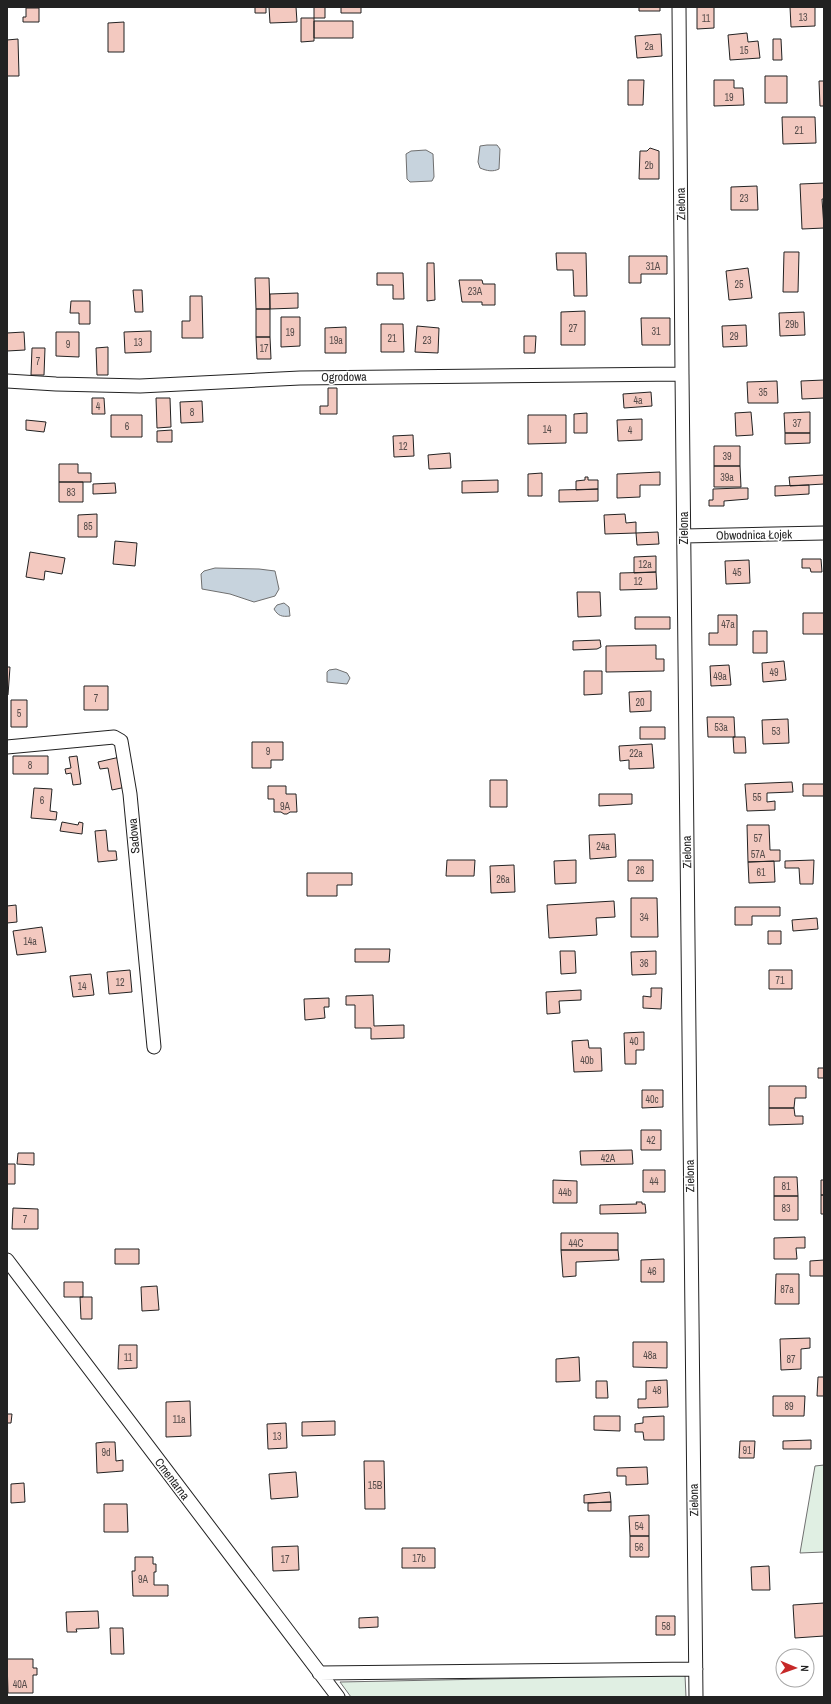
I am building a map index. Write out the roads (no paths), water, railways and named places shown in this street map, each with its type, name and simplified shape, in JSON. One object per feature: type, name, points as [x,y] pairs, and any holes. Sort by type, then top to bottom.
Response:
[{"type":"street","name":"Zielona","points":[[679,7],[696,1697]]},
{"type":"street","name":"Ogrodowa","points":[[7,381],[140,386],[300,378],[682,374]]},
{"type":"street","name":"Obwodnica Łojek","points":[[684,536],[824,533]]},
{"type":"street","name":"Sadowa","points":[[7,747],[114,737],[121,741],[130,794],[154,1047]]},
{"type":"street","name":"Cmentarna","points":[[7,1260],[338,1697]]},
{"type":"street","points":[[319,1673],[696,1669]]}]
